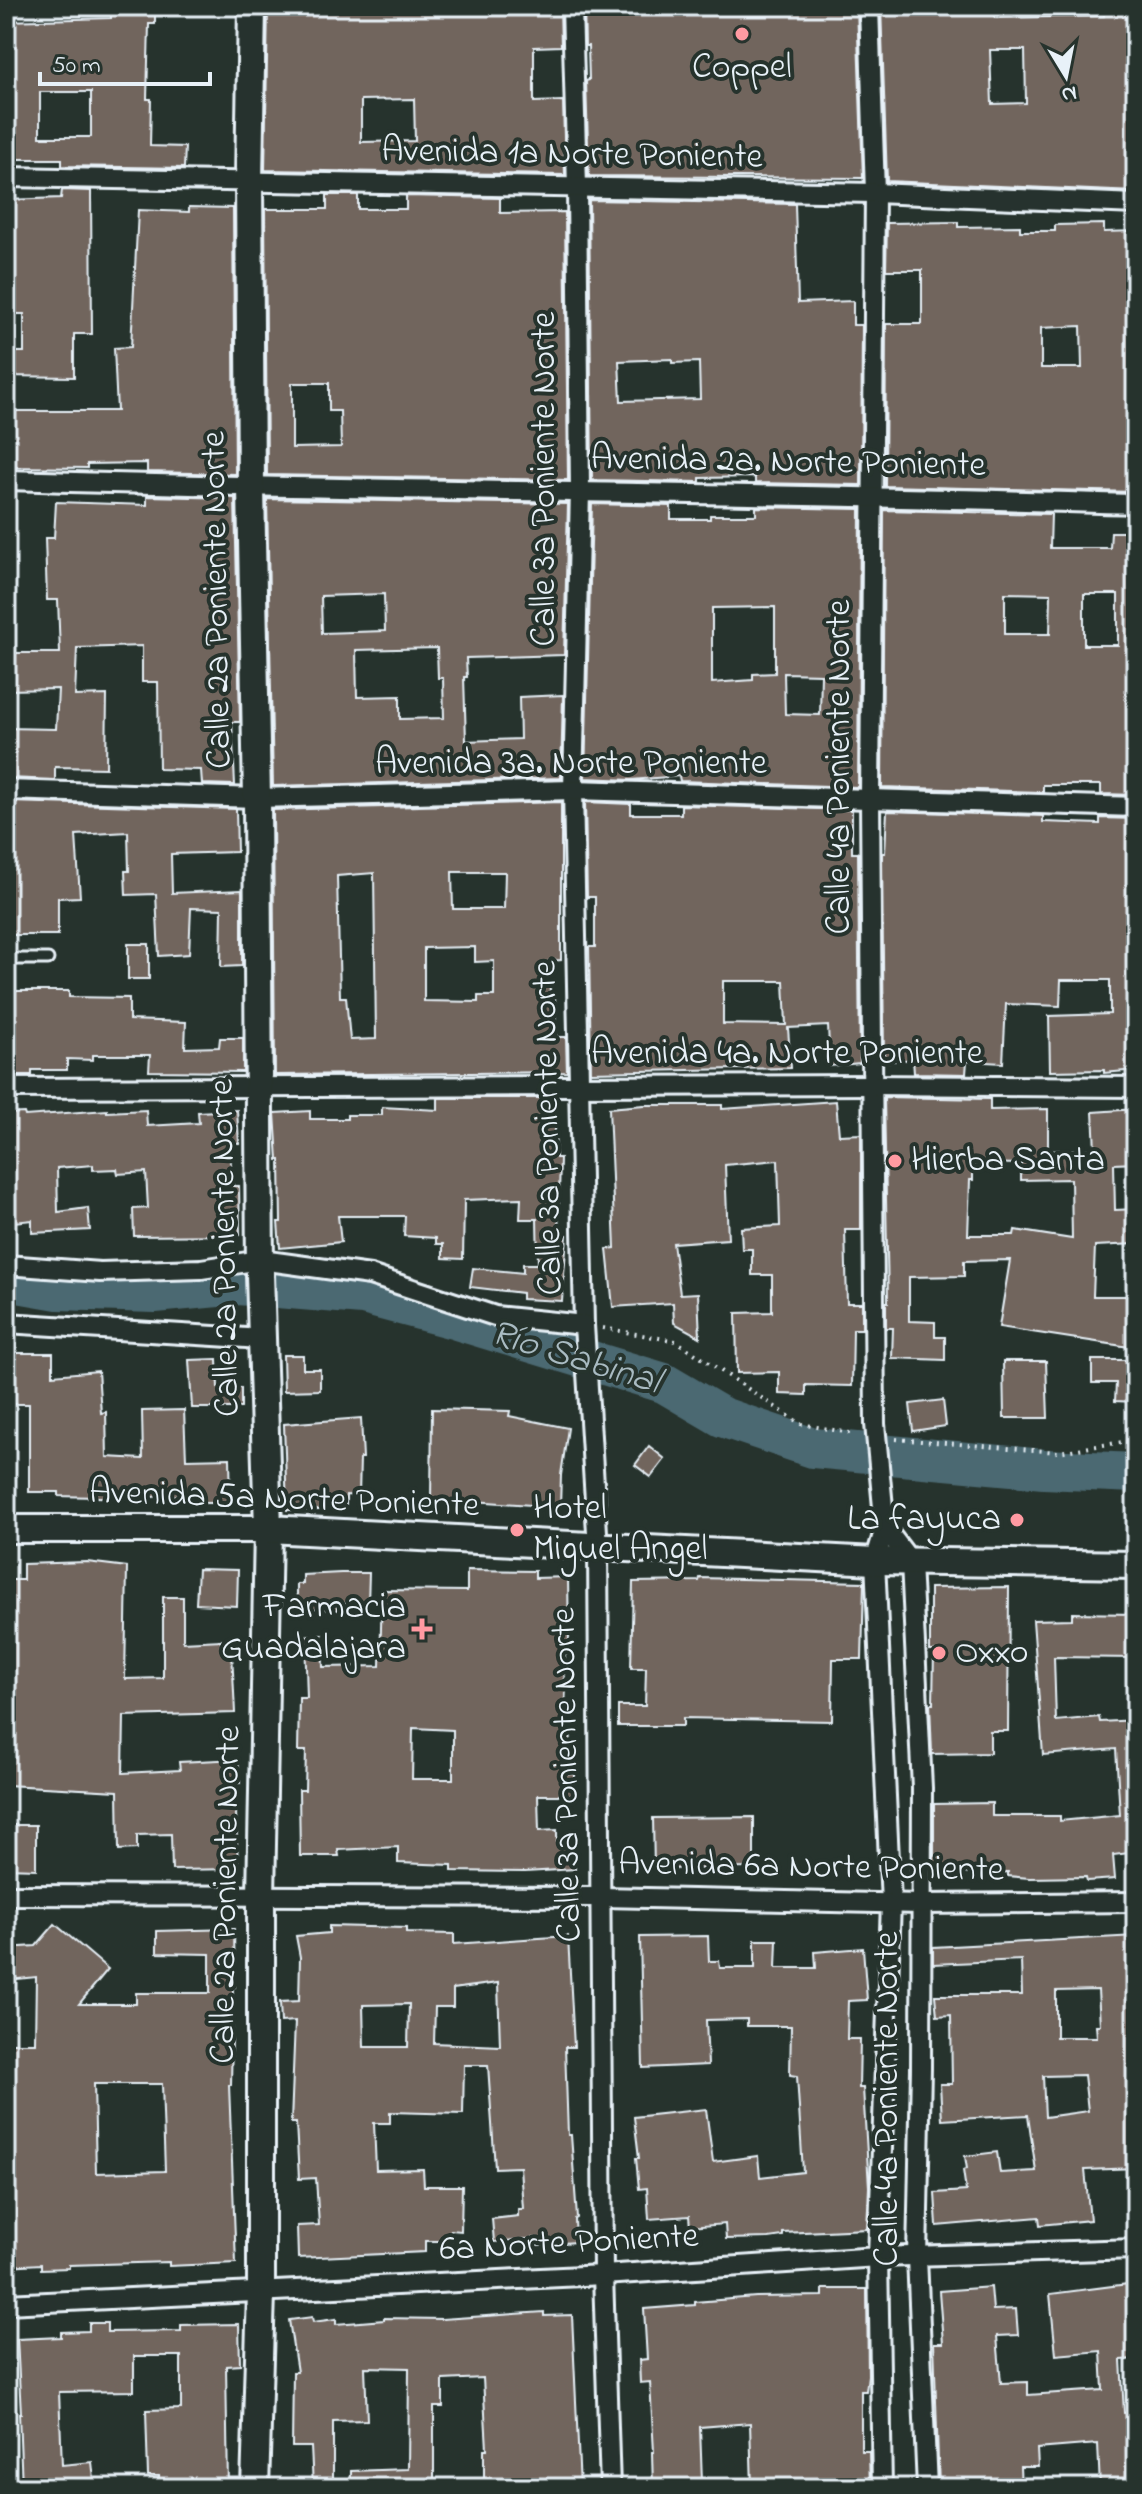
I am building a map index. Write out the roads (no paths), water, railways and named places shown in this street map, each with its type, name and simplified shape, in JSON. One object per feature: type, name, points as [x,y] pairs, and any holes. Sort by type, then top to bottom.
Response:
[{"type":"street","name":"Calle 2a Poniente Norte","points":[[252,6],[249,180],[251,488],[262,1338],[268,1529],[261,1897],[261,2293],[255,2488]]},
{"type":"street","name":"Calle 3a Poniente Norte","points":[[572,6],[580,490],[573,790],[585,1331],[598,1548],[603,2275],[610,2488]]},
{"type":"street","name":"Calle 4a Poniente Norte","points":[[869,6],[875,193],[871,1085],[875,1443],[884,1519],[875,1561],[891,1903],[878,2257],[882,2488]]},
{"type":"street","name":"Avenida 1a Norte Poniente","points":[[6,177],[875,193],[1136,204]]},
{"type":"street","name":"Avenida 2a. Norte Poniente","points":[[6,480],[251,488],[580,490],[1136,504]]},
{"type":"street","name":"Avenida 3a. Norte Poniente","points":[[6,790],[257,798],[573,790],[1136,807]]},
{"type":"street","name":"Avenida 4a. Norte Poniente","points":[[6,1088],[1136,1087]]},
{"type":"street","points":[[6,1265],[100,1272],[261,1267],[370,1275],[495,1316],[585,1331]]},
{"type":"street","points":[[6,1323],[262,1338]]},
{"type":"street","points":[[884,1519],[911,1562]]},
{"type":"street","name":"Avenida 5a Norte Poniente","points":[[6,1529],[268,1529],[875,1561],[1136,1565]]},
{"type":"street","name":"Calle 4a Poniente Norte","points":[[911,1562],[922,1788],[917,2257],[927,2488]]},
{"type":"street","name":"Avenida 6a Norte Poniente","points":[[6,1895],[602,1897],[921,1904],[1136,1902]]},
{"type":"street","name":"6a Norte Poniente","points":[[6,2304],[603,2275],[878,2257],[1136,2249]]},
{"type":"lane","points":[[6,959],[48,959]]},
{"type":"waterway","name":"Río Sabinal","points":[[6,1281],[58,1290],[155,1293],[238,1285],[363,1295],[664,1383],[722,1417],[813,1448],[1044,1469],[1136,1473]]},
{"type":"place","name":"Coppel","points":[[742,34]]},
{"type":"place","name":"Hierba Santa","points":[[895,1161]]},
{"type":"place","name":"La fayuca","points":[[1017,1520]]},
{"type":"place","name":"Hotel Miguel Angel","points":[[517,1530]]},
{"type":"place","name":"Farmacia Guadalajara","points":[[422,1629]]},
{"type":"place","name":"Oxxo","points":[[939,1653]]}]
